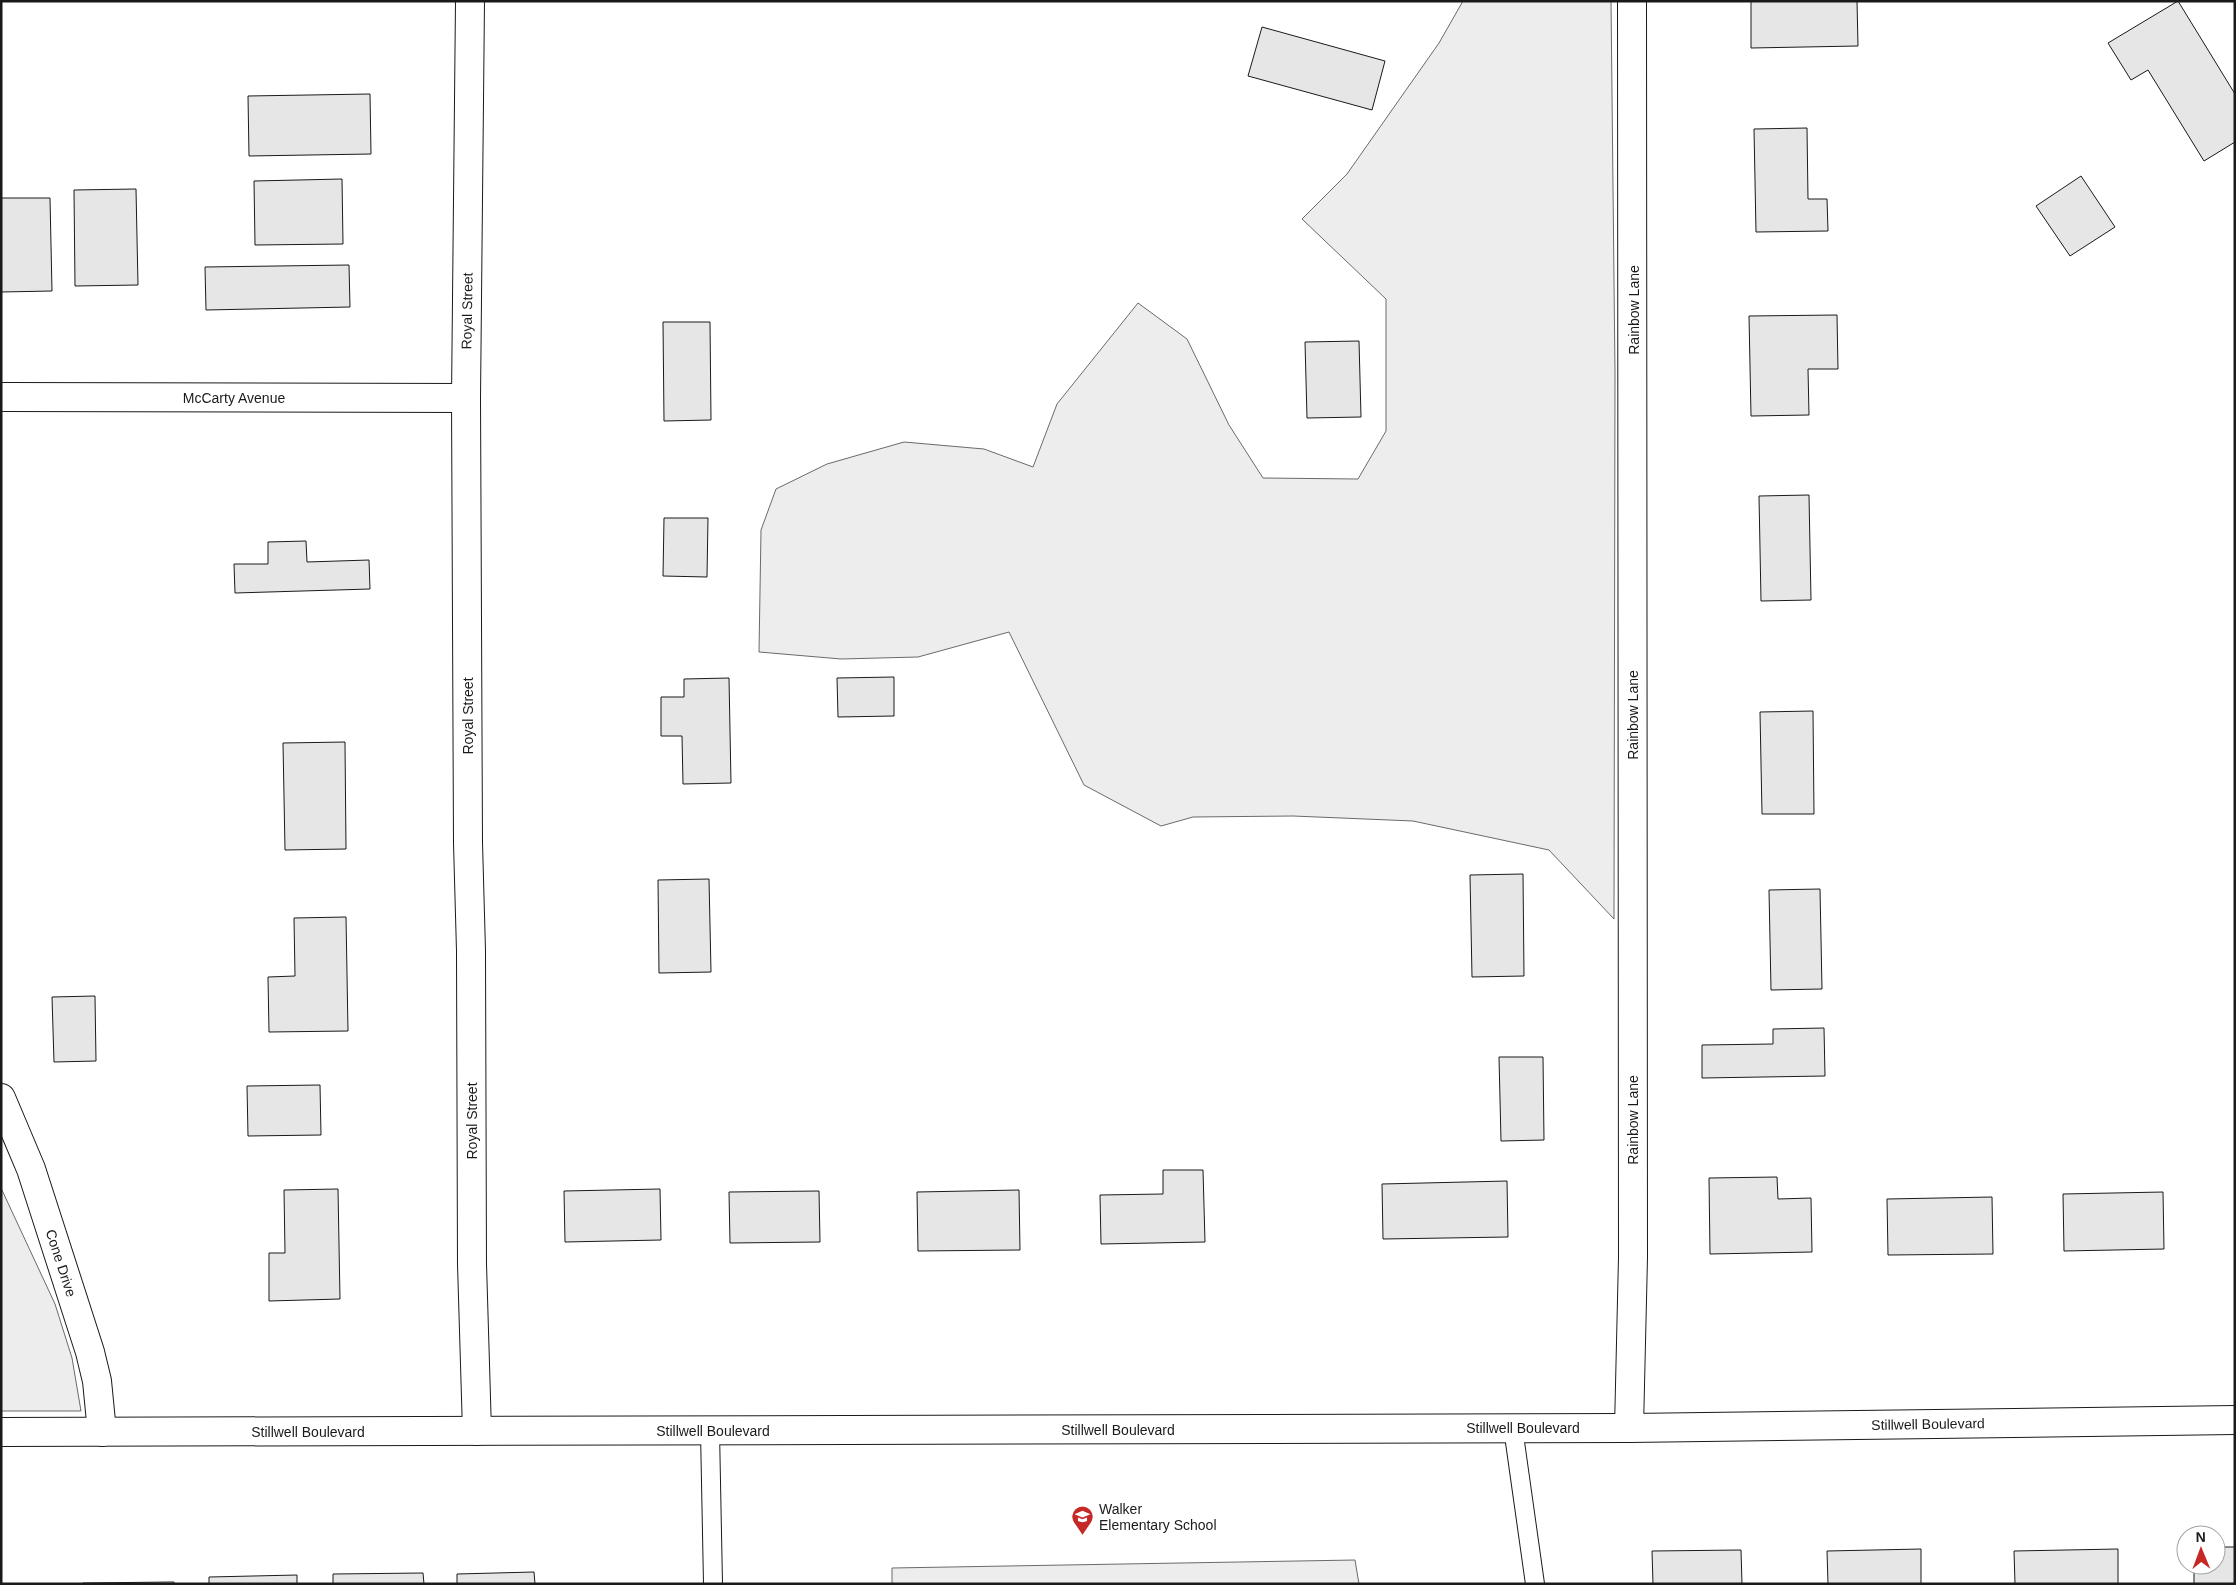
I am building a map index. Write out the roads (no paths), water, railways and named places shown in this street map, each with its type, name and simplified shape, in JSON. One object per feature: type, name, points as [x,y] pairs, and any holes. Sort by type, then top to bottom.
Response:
[{"type":"street","name":"Royal Street","points":[[470,1],[466,398],[472,1254],[478,1431]]},
{"type":"street","name":"Rainbow Lane","points":[[1629,1428],[1633,1217],[1632,1]]},
{"type":"street","name":"McCarty Avenue","points":[[1,397],[466,398]]},
{"type":"street","name":"Cone Drive","points":[[1,1098],[31,1169],[90,1352],[97,1381],[102,1432]]},
{"type":"street","name":"Stillwell Boulevard","points":[[1,1432],[1629,1428],[2235,1420]]},
{"type":"lane","points":[[1513,1428],[1535,1584]]},
{"type":"lane","points":[[710,1431],[712,1584]]},
{"type":"place","name":"Walker Elementary School","points":[[1083,1536]]}]
